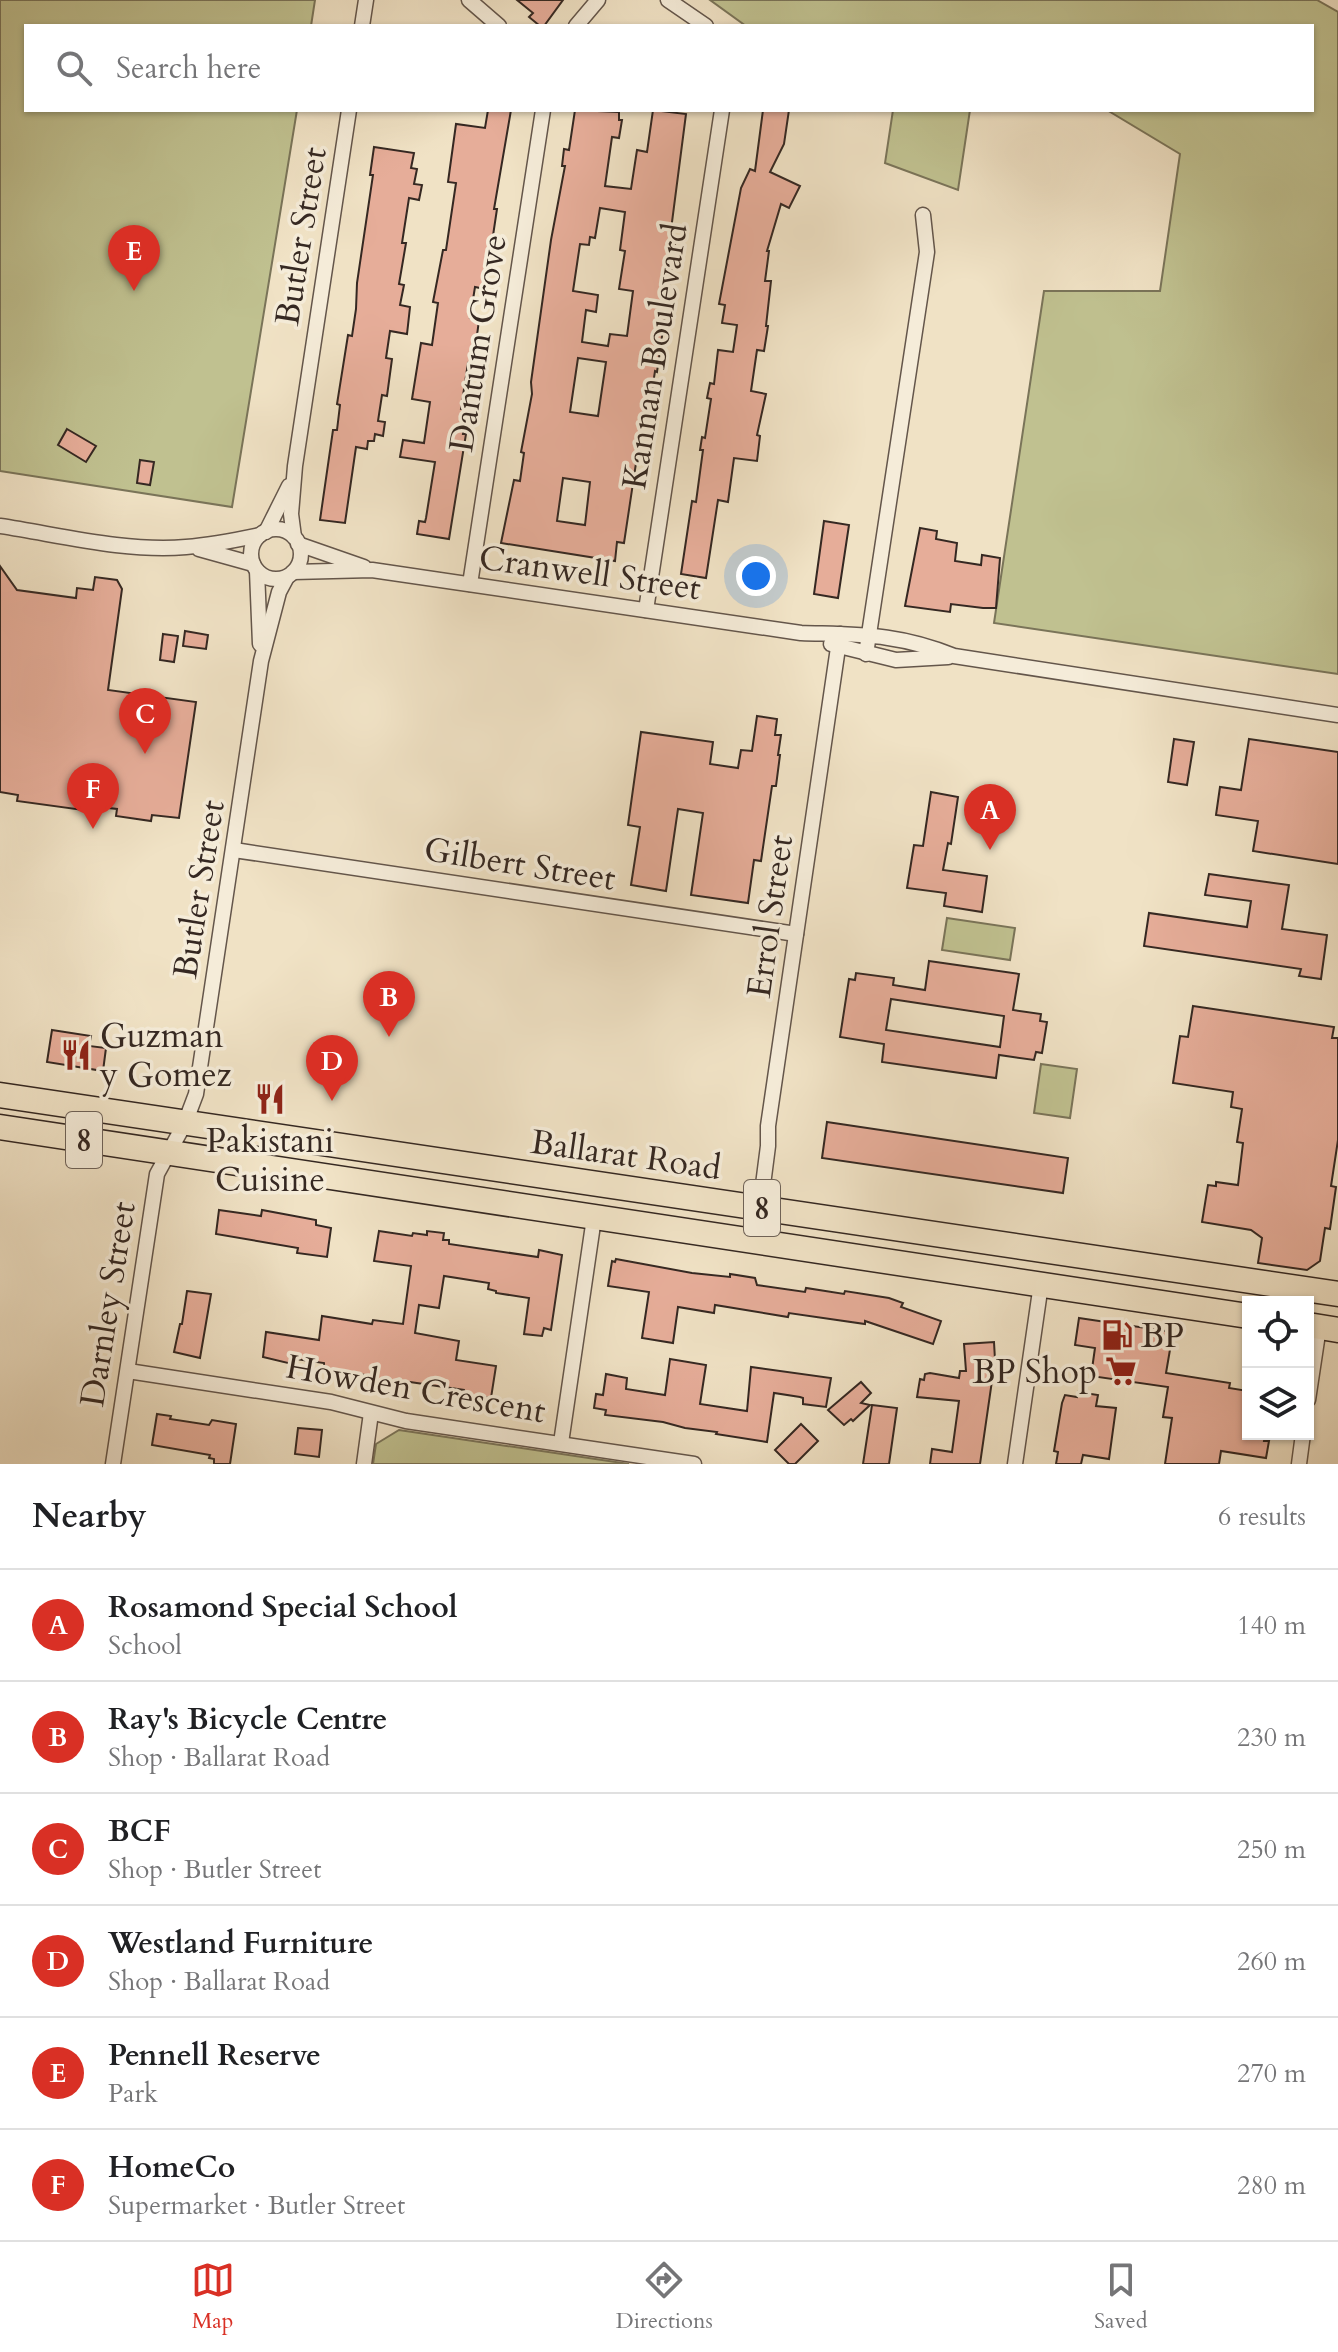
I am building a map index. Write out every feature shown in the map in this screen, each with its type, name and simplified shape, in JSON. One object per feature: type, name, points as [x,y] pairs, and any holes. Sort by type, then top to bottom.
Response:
[{"type":"highway","name":"Ballarat Road","points":[[0,1095],[1338,1294]]},
{"type":"highway","name":"Ballarat Road","points":[[0,1127],[168,1155],[1242,1315]]},
{"type":"street","points":[[362,24],[366,0]]},
{"type":"street","points":[[469,0],[497,24]]},
{"type":"street","points":[[578,24],[598,0]]},
{"type":"street","points":[[668,0],[703,24]]},
{"type":"street","name":"Butler Street","points":[[296,540],[291,514],[295,466],[349,112]]},
{"type":"street","name":"Dantum Grove","points":[[470,584],[543,112]]},
{"type":"street","name":"Kannan Boulevard","points":[[646,610],[722,112]]},
{"type":"street","points":[[866,654],[927,252],[923,215]]},
{"type":"street","name":"Butler Street","points":[[263,533],[287,491],[295,466]]},
{"type":"street","points":[[0,526],[124,545],[185,547],[215,552],[255,567],[271,579],[290,574],[300,558],[296,540],[280,530],[185,547]]},
{"type":"street","points":[[255,567],[252,547],[263,533]]},
{"type":"street","name":"Cranwell Street","points":[[296,540],[372,570]]},
{"type":"street","name":"Butler Street","points":[[255,567],[261,661]]},
{"type":"street","name":"Cranwell Street","points":[[290,574],[372,570],[801,633],[840,641],[866,654],[896,660],[954,656]]},
{"type":"street","name":"Butler Street","points":[[168,1155],[196,1094],[261,661],[279,592],[290,574]]},
{"type":"street","name":"Cranwell Street","points":[[840,641],[869,634],[903,638],[954,656],[1338,715]]},
{"type":"street","name":"Errol Street","points":[[760,1208],[768,1126],[840,641]]},
{"type":"street","name":"Gilbert Street","points":[[234,850],[796,934]]},
{"type":"street","name":"Darnley Street","points":[[113,1464],[157,1174],[168,1155]]},
{"type":"street","points":[[561,1443],[594,1218]]},
{"type":"street","points":[[1015,1464],[1041,1284]]},
{"type":"street","points":[[1314,1369],[1322,1328]]},
{"type":"street","name":"Howden Crescent","points":[[128,1371],[331,1402],[406,1421],[694,1464]]},
{"type":"street","points":[[364,1464],[371,1413]]},
{"type":"street","points":[[1299,1464],[1302,1440]]},
{"type":"green space","points":[[0,0],[315,0],[311,24],[24,24],[24,112],[297,112],[232,507],[0,471]]},
{"type":"green space","points":[[710,0],[1317,0],[1338,12],[1338,674],[994,623],[1044,291],[1160,291],[1180,154],[1110,112],[1314,112],[1314,24],[743,24]]},
{"type":"green space","points":[[893,112],[970,112],[958,190],[885,163]]},
{"type":"green space","points":[[947,918],[1015,928],[1010,960],[942,950]]},
{"type":"green space","points":[[1041,1064],[1077,1069],[1070,1118],[1034,1113]]},
{"type":"green space","points":[[399,1430],[629,1464],[373,1464],[376,1444]]},
{"type":"building","points":[[517,0],[563,0],[545,24],[538,24],[529,17],[533,13]]},
{"type":"building","points":[[488,112],[511,112],[494,209],[497,209],[485,289],[475,287],[470,318],[479,319],[473,364],[468,363],[461,409],[467,410],[463,434],[466,434],[449,539],[417,534],[419,521],[425,522],[426,518],[435,462],[400,457],[403,440],[424,443],[430,402],[412,399],[421,343],[432,345],[438,303],[433,302],[443,250],[446,250],[456,183],[448,182],[456,124],[485,128]]},
{"type":"building","points":[[575,112],[619,112],[619,120],[622,120],[619,138],[612,137],[605,186],[631,189],[637,150],[647,152],[653,112],[686,114],[672,222],[671,236],[676,236],[657,372],[652,391],[647,390],[624,543],[617,542],[615,561],[501,543],[514,480],[520,481],[524,453],[521,452],[532,394],[531,382],[551,240],[565,166],[562,166],[564,149],[569,150]],"holes":[[[600,208],[625,212],[620,250],[625,251],[619,289],[633,291],[627,336],[610,334],[608,346],[582,342],[586,310],[596,312],[598,295],[573,291],[580,244],[589,245],[590,237],[595,238]],[[578,358],[606,362],[598,416],[570,412]],[[563,478],[590,482],[585,525],[557,521]]]},
{"type":"building","points":[[763,112],[789,112],[784,144],[770,172],[800,186],[789,208],[781,204],[767,251],[765,281],[771,281],[768,326],[764,351],[757,350],[751,391],[766,394],[757,435],[760,436],[757,461],[734,458],[728,502],[718,500],[706,578],[681,574],[692,501],[696,502],[703,450],[700,450],[711,399],[707,398],[710,383],[714,384],[718,350],[733,352],[737,325],[722,323],[725,305],[719,304],[741,188],[750,169],[755,171]]},
{"type":"building","points":[[374,147],[414,153],[411,168],[417,169],[414,184],[422,185],[419,200],[409,198],[402,243],[406,243],[399,284],[404,285],[400,305],[410,307],[407,334],[390,331],[386,358],[392,359],[387,396],[382,395],[378,421],[385,422],[383,436],[375,434],[374,441],[368,441],[367,449],[356,447],[345,523],[320,520],[333,430],[337,430],[340,405],[337,404],[348,335],[352,336],[356,309]]},
{"type":"building","points":[[67,429],[96,446],[86,462],[58,445]]},
{"type":"building","points":[[140,460],[154,462],[150,485],[137,483]]},
{"type":"building","points":[[824,521],[849,525],[838,598],[814,594]]},
{"type":"building","points":[[920,528],[937,531],[936,539],[957,543],[955,561],[981,565],[982,555],[1000,558],[996,608],[951,604],[950,612],[905,606]]},
{"type":"building","points":[[0,566],[17,590],[76,598],[77,588],[93,590],[95,577],[117,580],[122,589],[108,690],[196,702],[179,818],[152,815],[151,821],[116,816],[117,809],[91,806],[90,811],[17,801],[18,795],[0,792]]},
{"type":"building","points":[[185,631],[208,635],[206,649],[183,646]]},
{"type":"building","points":[[163,634],[178,636],[174,662],[160,660]]},
{"type":"building","points":[[757,716],[777,719],[775,735],[781,735],[776,786],[772,786],[761,861],[754,860],[748,903],[691,895],[703,813],[678,809],[666,891],[631,885],[640,827],[628,825],[641,732],[713,742],[710,764],[738,768],[741,750],[752,751]]},
{"type":"building","points":[[1174,739],[1194,742],[1187,785],[1168,782]]},
{"type":"building","points":[[1249,739],[1338,752],[1338,864],[1253,851],[1258,821],[1216,815],[1220,787],[1241,790]]},
{"type":"building","points":[[931,792],[958,797],[951,844],[948,843],[943,870],[987,876],[982,912],[944,906],[946,893],[907,888],[914,845],[923,846]]},
{"type":"building","points":[[1209,874],[1289,885],[1282,929],[1327,935],[1321,979],[1299,976],[1301,969],[1144,946],[1149,913],[1247,927],[1251,901],[1205,895]]},
{"type":"building","points":[[929,961],[1019,974],[1013,1010],[1041,1014],[1040,1021],[1047,1022],[1042,1053],[1036,1052],[1034,1060],[999,1055],[996,1078],[882,1062],[884,1044],[840,1037],[849,979],[855,980],[856,973],[894,978],[893,985],[925,990]],"holes":[[[891,999],[1004,1016],[1000,1047],[886,1030]]]},
{"type":"building","points":[[1193,1006],[1334,1027],[1332,1038],[1338,1038],[1338,1140],[1331,1186],[1336,1187],[1330,1229],[1325,1228],[1320,1261],[1307,1270],[1258,1263],[1262,1238],[1251,1230],[1202,1222],[1208,1185],[1216,1186],[1216,1182],[1238,1185],[1243,1143],[1237,1142],[1242,1109],[1231,1107],[1233,1092],[1173,1083],[1180,1036],[1188,1037]]},
{"type":"building","name":"Guzman y Gomez","points":[[52,1030],[91,1036],[89,1046],[106,1048],[103,1071],[47,1062]]},
{"type":"building","points":[[827,1122],[1068,1158],[1063,1193],[822,1158]]},
{"type":"building","points":[[219,1210],[261,1216],[262,1210],[316,1220],[316,1225],[331,1228],[327,1257],[297,1253],[298,1248],[216,1234]]},
{"type":"building","points":[[379,1231],[412,1236],[413,1233],[427,1235],[427,1231],[444,1233],[443,1240],[449,1240],[449,1244],[538,1257],[539,1250],[562,1255],[551,1330],[544,1328],[542,1336],[524,1334],[529,1298],[496,1293],[488,1289],[489,1283],[444,1276],[439,1308],[419,1305],[415,1333],[459,1341],[456,1360],[496,1366],[491,1398],[466,1395],[464,1390],[410,1382],[371,1382],[372,1378],[365,1375],[324,1368],[324,1363],[296,1359],[292,1364],[263,1357],[266,1332],[319,1340],[322,1316],[372,1324],[373,1320],[403,1324],[411,1266],[374,1261]]},
{"type":"building","points":[[616,1259],[692,1273],[755,1278],[757,1285],[805,1292],[806,1288],[889,1298],[903,1303],[901,1307],[941,1321],[933,1344],[865,1321],[865,1324],[789,1313],[788,1317],[715,1305],[714,1313],[678,1307],[673,1343],[642,1338],[649,1292],[608,1286],[612,1261]]},
{"type":"building","points":[[187,1291],[211,1294],[200,1358],[174,1352]]},
{"type":"building","points":[[1079,1318],[1173,1332],[1166,1373],[1230,1383],[1229,1388],[1242,1390],[1242,1440],[1269,1441],[1266,1458],[1221,1451],[1219,1464],[1165,1464],[1172,1418],[1163,1417],[1168,1387],[1091,1376],[1095,1348],[1075,1345]]},
{"type":"building","points":[[994,1342],[995,1360],[980,1464],[930,1464],[932,1449],[952,1452],[959,1401],[917,1397],[920,1379],[924,1380],[925,1374],[930,1373],[959,1378],[960,1371],[966,1371],[964,1344]]},
{"type":"building","points":[[670,1359],[706,1365],[700,1404],[747,1411],[751,1367],[831,1378],[826,1407],[803,1404],[803,1398],[774,1393],[767,1442],[663,1422],[605,1415],[606,1410],[594,1408],[596,1394],[603,1395],[606,1374],[627,1378],[626,1389],[665,1395]]},
{"type":"building","points":[[861,1382],[871,1393],[861,1403],[870,1405],[844,1425],[828,1410]]},
{"type":"building","points":[[1078,1392],[1098,1395],[1096,1406],[1116,1408],[1109,1459],[1083,1455],[1081,1464],[1056,1464],[1058,1452],[1054,1451],[1062,1403],[1065,1395],[1077,1397]]},
{"type":"building","points":[[872,1405],[897,1408],[889,1464],[863,1464]]},
{"type":"building","points":[[157,1414],[209,1425],[212,1420],[236,1424],[230,1464],[214,1464],[210,1455],[152,1445]]},
{"type":"building","points":[[801,1424],[818,1441],[795,1464],[789,1464],[775,1450]]},
{"type":"building","points":[[298,1428],[322,1430],[319,1457],[295,1454]]},
{"type":"place","name":"Pennell Reserve","points":[[134,291]]},
{"type":"place","name":"BCF","points":[[145,754]]},
{"type":"place","name":"HomeCo","points":[[93,829]]},
{"type":"place","name":"Rosamond Special School","points":[[990,850]]},
{"type":"place","name":"Ray's Bicycle Centre","points":[[389,1037]]},
{"type":"place","name":"Guzman y Gomez","points":[[76,1055]]},
{"type":"place","name":"Pakistani Cuisine","points":[[270,1099]]},
{"type":"place","name":"Westland Furniture","points":[[332,1101]]},
{"type":"place","name":"BP","points":[[1117,1335]]},
{"type":"place","name":"BP Shop","points":[[1121,1371]]}]
